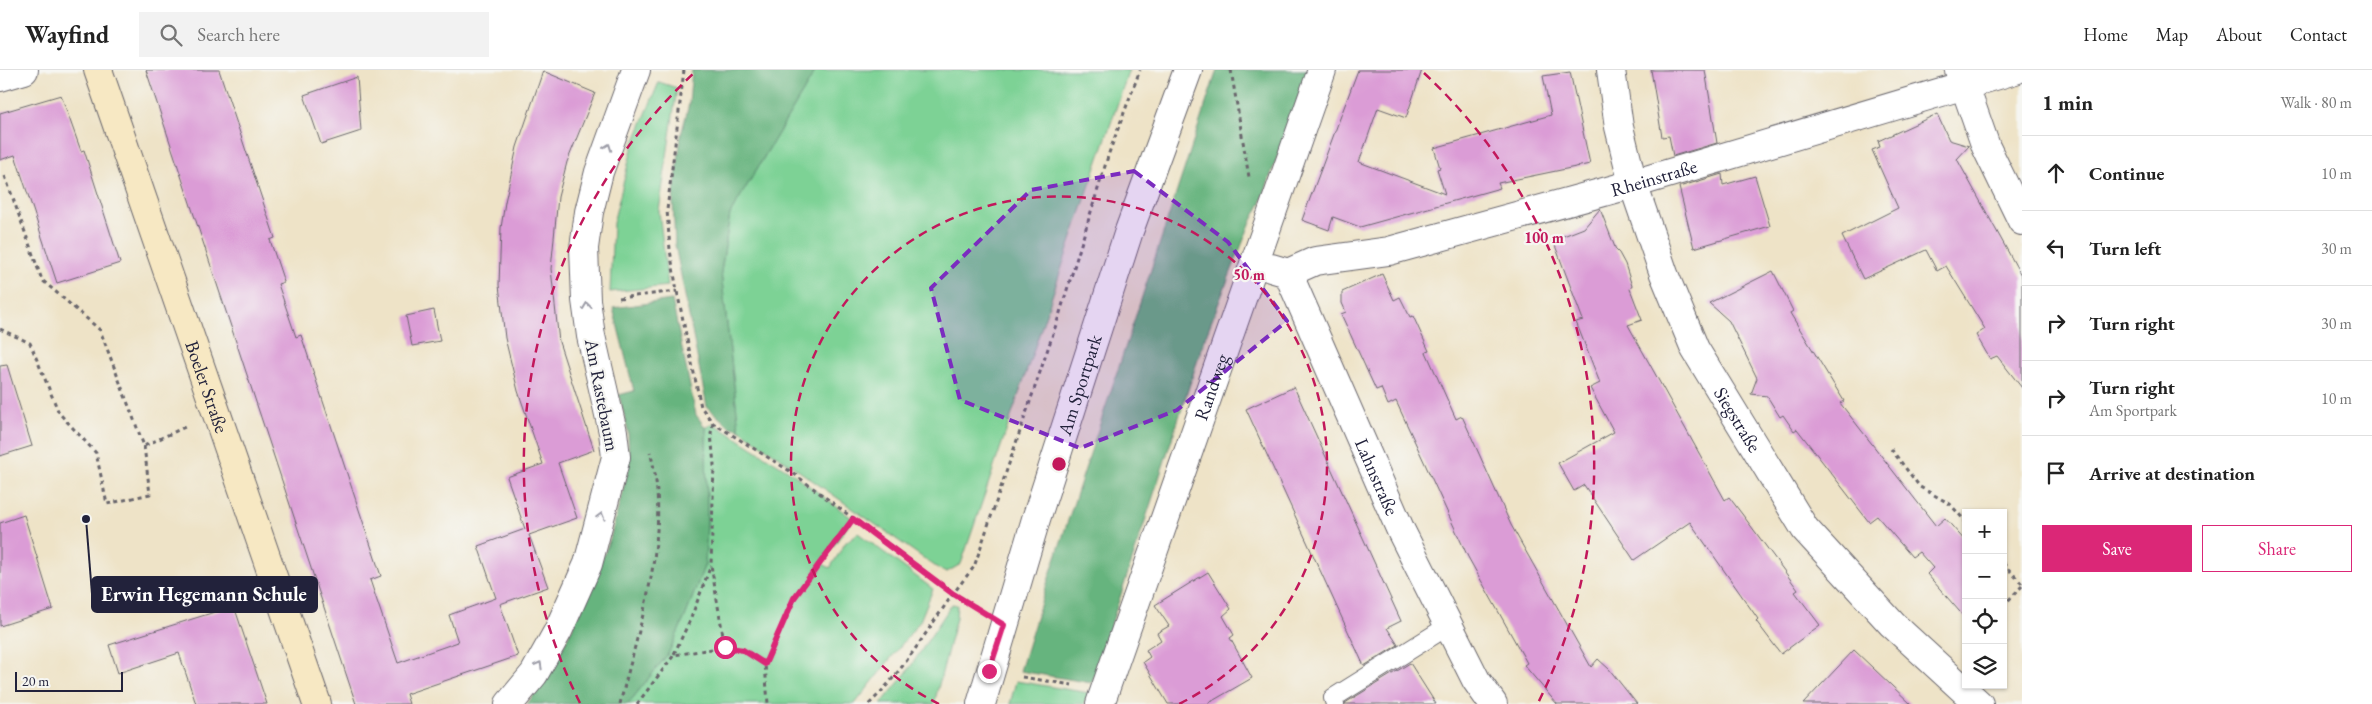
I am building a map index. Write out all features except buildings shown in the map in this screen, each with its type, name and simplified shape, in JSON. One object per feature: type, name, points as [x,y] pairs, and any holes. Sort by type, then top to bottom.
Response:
[{"type":"street","points":[[0,77],[24,70]]},
{"type":"street","name":"Boeler Straße","points":[[98,70],[317,704]]},
{"type":"street","name":"Am Rastebaum","points":[[509,704],[534,674],[558,631],[588,564],[616,457],[614,432],[591,336],[586,300],[584,248],[589,212],[599,172],[636,70]]},
{"type":"street","name":"Am Sportpark","points":[[981,704],[1004,625],[1129,231],[1188,70]]},
{"type":"street","name":"Randweg","points":[[1100,704],[1322,70]]},
{"type":"street","name":"Siegstraße","points":[[1611,70],[1619,127],[1633,184],[1664,274],[1695,349],[1805,529],[1892,624],[1979,704]]},
{"type":"street","name":"Rheinstraße","points":[[1288,273],[1316,261],[1389,251],[1633,184],[1961,77],[2015,70]]},
{"type":"street","points":[[1961,77],[1986,147],[2022,221]]},
{"type":"street","points":[[1255,263],[1288,273]]},
{"type":"street","name":"Lahnstraße","points":[[1288,273],[1401,531],[1476,680],[1494,704]]},
{"type":"lane","points":[[1335,704],[1332,698],[1448,626]]},
{"type":"path","points":[[684,70],[668,210],[670,250],[676,291],[701,406],[713,422],[792,473],[952,593],[1004,625]]},
{"type":"path","points":[[869,704],[890,685],[952,593],[974,567],[1059,316],[1109,154],[1140,70]]},
{"type":"path","points":[[1231,70],[1250,184]]},
{"type":"path","points":[[0,328],[30,343],[59,413],[96,453],[107,504],[150,494],[144,446],[100,330],[42,280],[4,176]]},
{"type":"path","points":[[624,298],[676,291]]},
{"type":"path","points":[[144,446],[216,413]]},
{"type":"path","points":[[713,422],[711,433],[714,465],[711,565],[725,647]]},
{"type":"path","points":[[620,704],[650,589],[659,497],[655,470],[648,444]]},
{"type":"path","points":[[1891,449],[1920,487],[1950,504],[1962,518]]},
{"type":"path","points":[[768,704],[765,664],[794,598],[853,519]]},
{"type":"path","points":[[637,704],[674,655],[691,618],[711,565]]},
{"type":"path","points":[[2007,568],[2022,585],[2007,602]]},
{"type":"path","points":[[674,655],[725,647],[743,650],[765,664]]},
{"type":"path","points":[[1026,678],[1075,686]]},
{"type":"highlighted area","points":[[1134,171],[1228,242],[1287,321],[1177,410],[1080,448],[960,400],[931,288],[1031,190]]},
{"type":"green space","points":[[692,70],[816,70],[730,214],[721,272],[739,429],[730,427],[707,407],[675,245],[673,202],[681,135],[689,104]]},
{"type":"green space","points":[[816,70],[1129,70],[961,564],[947,572],[939,569],[739,429],[721,272],[730,214]]},
{"type":"green space","points":[[1217,70],[1308,70],[1261,203],[1250,224],[1205,338],[1092,683],[1020,671],[1043,596]]},
{"type":"green space","points":[[659,82],[677,88],[659,211],[668,286],[610,292],[613,223],[633,145]]},
{"type":"green space","points":[[672,300],[696,415],[706,428],[707,521],[705,564],[685,617],[668,654],[628,704],[527,704],[549,675],[586,600],[610,539],[629,467],[628,431],[619,395],[634,391],[613,308]]},
{"type":"green space","points":[[713,423],[792,473],[853,519],[821,563],[830,568],[846,542],[858,533],[933,589],[920,621],[855,704],[628,704],[668,654],[685,617],[705,564],[707,521],[706,428]]},
{"type":"green space","points":[[952,604],[957,605],[956,618],[934,704],[881,704],[907,672]]},
{"type":"green space","points":[[1016,681],[1089,693],[1084,704],[1010,704]]},
{"type":"place","name":"Erwin Hegemann Schule","points":[[86,519]]},
{"type":"route","points":[[725,647],[743,650],[765,664],[794,598],[853,519],[952,593],[1004,625],[989,671]]}]
